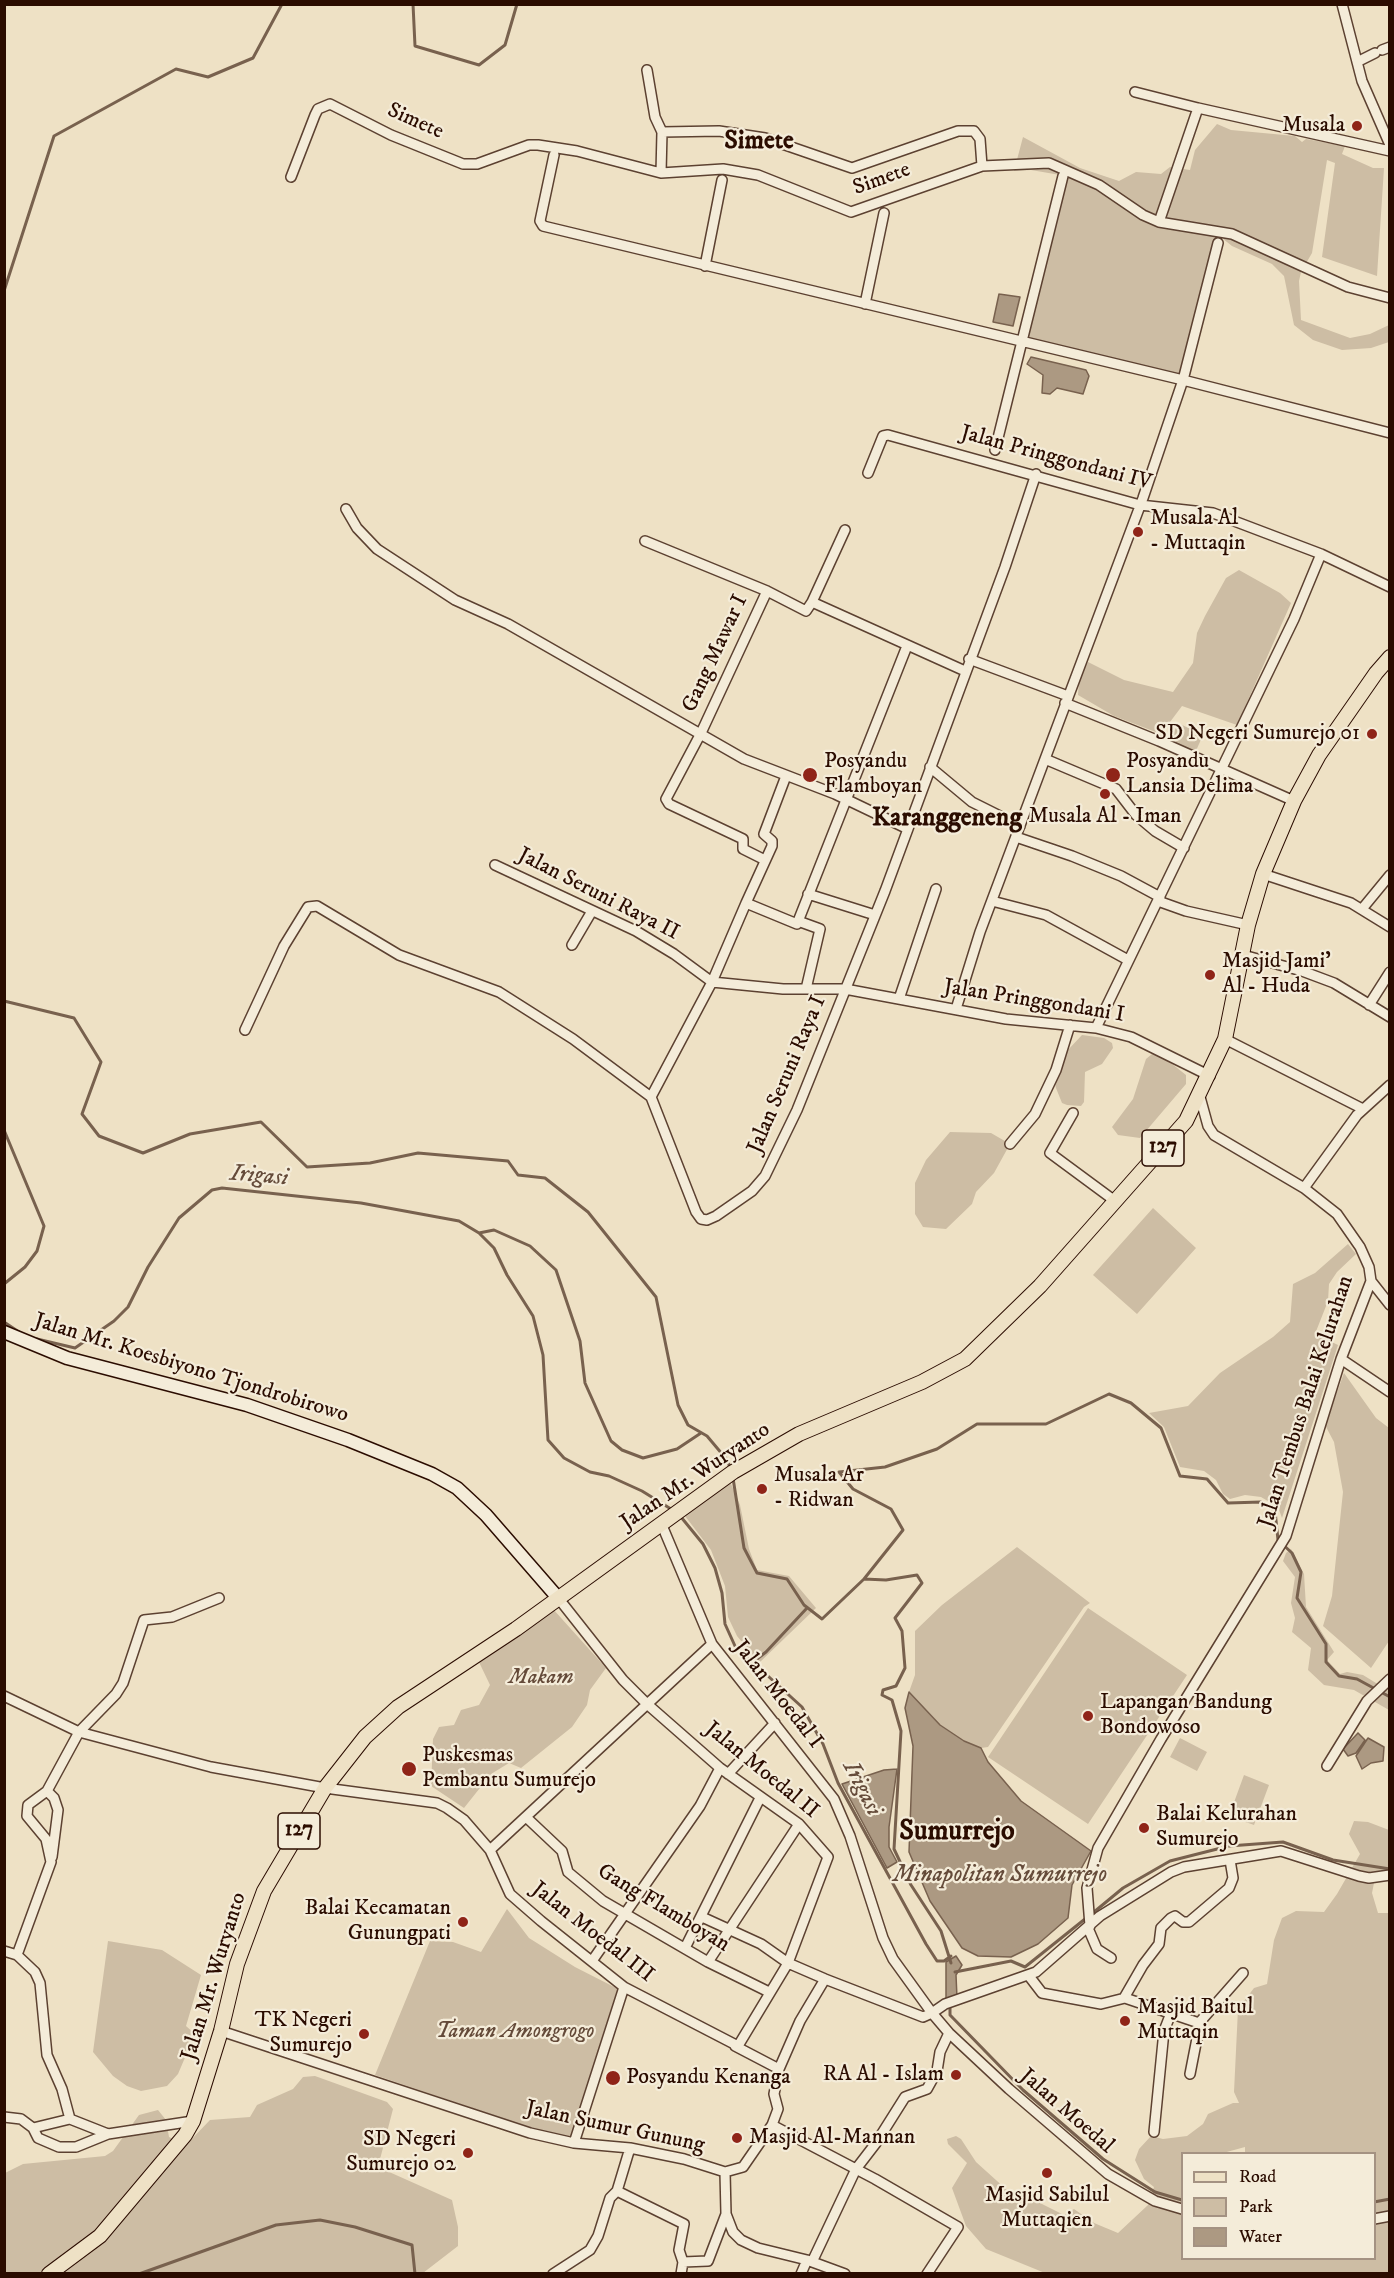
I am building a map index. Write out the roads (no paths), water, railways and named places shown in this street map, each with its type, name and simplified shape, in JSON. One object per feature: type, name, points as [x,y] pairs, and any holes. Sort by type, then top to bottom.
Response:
[{"type":"main road","name":"Jalan Mr. Wuryanto","points":[[49,2274],[100,2236],[185,2135],[193,2121],[221,2031],[237,1964],[264,1891],[324,1788],[365,1737],[398,1707],[559,1599],[733,1472],[799,1434],[922,1382],[965,1359],[1040,1286],[1186,1121],[1210,1076],[1225,1039],[1248,925],[1263,874],[1294,801],[1319,755],[1389,657]]},
{"type":"main road","name":"Jalan Mr. Koesbiyono Tjondrobirowo","points":[[4,1332],[67,1358],[247,1405],[348,1440],[432,1473],[457,1488],[486,1515],[559,1599]]},
{"type":"street","points":[[1342,4],[1357,63],[1389,144]]},
{"type":"street","points":[[1357,63],[1382,50]]},
{"type":"street","points":[[647,70],[655,117],[662,132],[661,173]]},
{"type":"street","points":[[1135,92],[1389,151]]},
{"type":"street","name":"Simete","points":[[291,177],[318,109],[330,104],[391,135],[463,164],[477,164],[529,145],[538,145],[577,151],[661,173],[723,169],[758,175],[851,212],[982,166],[1049,163],[1100,185],[1159,222],[1232,234],[1348,287],[1388,298]]},
{"type":"street","points":[[1159,222],[1198,108]]},
{"type":"street","points":[[662,132],[719,130],[765,138],[852,168],[958,131],[967,130],[974,132],[980,139],[982,166]]},
{"type":"street","points":[[554,154],[541,225],[1183,380],[1389,433]]},
{"type":"street","points":[[995,450],[1063,176]]},
{"type":"street","points":[[705,266],[722,180]]},
{"type":"street","points":[[865,304],[884,213]]},
{"type":"street","points":[[956,1010],[992,901],[1140,505],[1183,380],[1218,243]]},
{"type":"street","name":"Jalan Pringgondani IV","points":[[868,473],[886,434],[1036,474],[1140,505],[1213,513],[1321,554],[1389,587]]},
{"type":"street","name":"Jalan Seruni Raya I","points":[[651,1097],[696,1212],[702,1219],[707,1221],[716,1216],[752,1191],[765,1176],[796,1110],[875,915],[1005,567],[1036,474]]},
{"type":"street","points":[[346,508],[357,528],[378,549],[455,600],[508,624],[701,733]]},
{"type":"street","points":[[645,542],[767,591],[806,611],[846,530]]},
{"type":"street","points":[[1096,1028],[1294,619],[1321,554]]},
{"type":"street","name":"Gang Mawar I","points":[[765,860],[743,849],[743,838],[667,802],[666,797],[701,733],[767,591]]},
{"type":"street","points":[[812,602],[965,671]]},
{"type":"street","points":[[746,903],[795,925],[798,921],[907,646]]},
{"type":"street","points":[[969,659],[1294,801]]},
{"type":"street","name":"Gang Mawar I","points":[[701,733],[744,759],[847,801],[908,829]]},
{"type":"street","points":[[1045,759],[1116,789],[1136,815],[1155,831],[1184,848]]},
{"type":"street","points":[[930,767],[972,802],[1020,826]]},
{"type":"street","points":[[246,1030],[285,946],[308,907],[312,905],[346,921],[399,955],[499,992],[573,1039],[651,1097],[712,982],[773,843],[764,834],[786,776]]},
{"type":"street","points":[[1016,837],[1121,876],[1159,899],[1186,911],[1248,925]]},
{"type":"street","name":"Jalan Seruni Raya II","points":[[495,865],[654,941],[712,982]]},
{"type":"street","points":[[1263,874],[1351,903],[1389,927]]},
{"type":"street","points":[[1362,909],[1389,875]]},
{"type":"street","points":[[900,999],[936,889]]},
{"type":"street","points":[[808,894],[875,915]]},
{"type":"street","points":[[992,901],[1046,915],[1128,960]]},
{"type":"street","points":[[572,945],[592,911]]},
{"type":"street","points":[[798,921],[820,929],[806,989]]},
{"type":"street","points":[[1243,955],[1302,971],[1334,983],[1389,1017]]},
{"type":"street","points":[[1369,1005],[1388,979]]},
{"type":"street","points":[[712,982],[806,989],[845,989]]},
{"type":"street","name":"Jalan Pringgondani I","points":[[845,989],[1006,1019],[1096,1028],[1131,1037],[1210,1076]]},
{"type":"street","points":[[1010,1144],[1035,1114],[1056,1070],[1070,1025]]},
{"type":"street","points":[[1225,1039],[1363,1109]]},
{"type":"street","points":[[1304,1188],[1331,1148],[1363,1109],[1389,1085]]},
{"type":"street","name":"Jalan Tembus Balai Kelurahan","points":[[1089,1927],[1087,1888],[1098,1848],[1156,1746],[1276,1548],[1286,1536],[1341,1359],[1371,1281],[1369,1267],[1360,1248],[1337,1214],[1304,1188],[1214,1135],[1208,1126],[1200,1097]]},
{"type":"street","points":[[1073,1113],[1050,1153],[1115,1201]]},
{"type":"street","points":[[1371,1281],[1389,1305]]},
{"type":"street","points":[[1341,1359],[1389,1392]]},
{"type":"street","name":"Jalan Moedal I","points":[[661,1523],[712,1644],[834,1799],[850,1836],[883,1938],[893,1959],[939,2022]]},
{"type":"street","points":[[51,1862],[46,1839],[27,1816],[28,1805],[47,1791],[79,1732],[116,1694],[123,1683],[144,1620],[172,1617],[219,1598]]},
{"type":"street","name":"Jalan Moedal II","points":[[559,1599],[623,1680],[647,1704],[724,1771],[799,1824],[828,1860],[788,1963]]},
{"type":"street","points":[[490,1850],[712,1644]]},
{"type":"street","points":[[1328,1766],[1367,1701],[1389,1679]]},
{"type":"street","name":"Jalan Moedal III","points":[[4,1696],[79,1732],[211,1767],[324,1788],[436,1803],[464,1820],[490,1850],[510,1894],[624,1987],[779,2069]]},
{"type":"street","points":[[592,1961],[724,1771],[775,1723]]},
{"type":"street","points":[[17,1955],[51,1862],[59,1820],[54,1797],[47,1791]]},
{"type":"street","points":[[685,1948],[760,1798]]},
{"type":"street","name":"Gang Flamboyan","points":[[527,1818],[562,1851],[568,1872],[603,1901],[708,1962],[770,1992]]},
{"type":"street","points":[[708,1962],[799,1824]]},
{"type":"street","points":[[702,1917],[760,1944],[788,1963],[923,2016],[945,2004],[1029,1976],[1101,1916],[1171,1872],[1205,1862],[1281,1851],[1359,1876],[1369,1878],[1389,1875]]},
{"type":"street","points":[[1124,1998],[1143,1965],[1159,1944],[1161,1928],[1175,1916],[1183,1922],[1189,1922],[1229,1888],[1233,1878],[1230,1860]]},
{"type":"street","points":[[1089,1927],[1097,1948],[1111,1958]]},
{"type":"street","points":[[4,1951],[17,1955],[35,1972],[40,1983],[47,2055],[70,2119]]},
{"type":"street","points":[[735,2046],[738,2046],[788,1963]]},
{"type":"street","points":[[1190,2074],[1194,2041],[1200,2023],[1243,1973]]},
{"type":"street","points":[[1029,1976],[1042,1994],[1100,2004],[1124,1998],[1200,2023]]},
{"type":"street","points":[[725,2172],[743,2167],[772,2125],[778,2109],[774,2094],[779,2069],[800,2021],[825,1979]]},
{"type":"street","points":[[574,2143],[624,1987]]},
{"type":"street","points":[[1154,2132],[1164,2031],[1170,2013]]},
{"type":"street","name":"Jalan Moedal","points":[[939,2022],[1009,2089],[1108,2174],[1155,2201],[1181,2209]]},
{"type":"street","name":"Jalan Sumur Gunung","points":[[221,2031],[530,2133],[574,2143],[630,2148],[684,2159],[725,2172],[726,2214],[733,2232],[741,2240],[758,2248],[809,2261],[845,2274]]},
{"type":"street","points":[[801,2274],[856,2169],[905,2097],[927,2089],[937,2071],[940,2052],[948,2033]]},
{"type":"street","points":[[4,2117],[21,2119],[33,2128],[38,2138],[59,2147],[76,2147],[108,2134],[193,2121]]},
{"type":"street","points":[[33,2128],[70,2119],[108,2134]]},
{"type":"street","points":[[772,2125],[856,2169],[958,2227],[927,2274]]},
{"type":"street","points":[[553,2274],[583,2257],[590,2250],[598,2236],[610,2198],[617,2191],[630,2148]]},
{"type":"street","points":[[617,2191],[684,2223],[679,2250],[682,2262],[681,2274]]},
{"type":"street","points":[[682,2262],[707,2262],[726,2214]]},
{"type":"water","points":[[999,294],[1020,297],[1013,326],[993,322]]},
{"type":"water","points":[[1031,357],[1086,370],[1089,376],[1083,394],[1057,388],[1050,394],[1042,393],[1043,375],[1027,364]]},
{"type":"water","name":"Minapolitan Sumurrejo","points":[[909,1692],[940,1725],[964,1741],[981,1748],[988,1762],[1021,1801],[1091,1851],[1072,1885],[1068,1918],[1038,1944],[1011,1957],[978,1956],[962,1948],[930,1901],[909,1852],[913,1746],[905,1708]]},
{"type":"water","points":[[1358,1733],[1365,1740],[1356,1753],[1348,1756],[1343,1749]]},
{"type":"water","points":[[1368,1738],[1384,1747],[1383,1761],[1371,1763],[1362,1769],[1356,1756]]},
{"type":"water","points":[[897,1769],[889,1827],[889,1847],[897,1862],[887,1868],[842,1784],[884,1770]]},
{"type":"water","points":[[956,1956],[962,1965],[956,1975],[957,1998],[946,2001],[946,1962]]},
{"type":"waterway","points":[[4,291],[54,136],[176,69],[208,77],[253,58],[282,4]]},
{"type":"waterway","points":[[413,4],[415,46],[479,65],[505,45],[517,4]]},
{"type":"waterway","points":[[4,1001],[74,1018],[101,1062],[82,1114],[99,1136],[143,1153],[190,1134],[261,1122],[307,1167],[370,1163],[418,1153],[508,1161],[518,1175],[545,1178],[588,1212],[656,1297],[678,1405],[688,1425],[707,1436],[728,1461],[730,1469]]},
{"type":"waterway","name":"Irigasi","points":[[4,1130],[44,1226],[37,1251],[25,1267],[4,1284]]},
{"type":"waterway","name":"Irigasi","points":[[37,1339],[75,1348],[114,1321],[128,1307],[148,1267],[179,1218],[212,1190],[222,1188],[361,1203],[459,1221],[479,1233],[494,1248],[507,1275],[533,1316],[543,1355],[548,1440],[564,1458],[590,1472],[609,1476],[642,1491],[671,1509]]},
{"type":"waterway","name":"Irigasi","points":[[479,1233],[494,1230],[530,1246],[556,1270],[580,1341],[585,1383],[611,1441],[622,1450],[643,1458],[677,1449],[701,1433]]},
{"type":"waterway","name":"Irigasi","points":[[4,1322],[22,1334]]},
{"type":"waterway","points":[[864,1579],[903,1530],[891,1509],[853,1489],[839,1472],[885,1467],[937,1449],[977,1424],[1046,1424],[1109,1394],[1131,1403],[1161,1428],[1180,1476],[1207,1479],[1228,1503],[1261,1502],[1275,1511],[1278,1540],[1292,1553],[1301,1572],[1297,1598],[1326,1644],[1326,1662],[1339,1676],[1357,1679],[1390,1697]]},
{"type":"waterway","points":[[733,1478],[744,1548],[757,1573],[787,1579],[804,1605],[822,1619],[864,1579],[886,1580],[917,1575],[922,1583],[895,1618],[902,1631],[905,1668],[896,1686],[883,1690],[882,1695],[892,1700],[901,1731],[894,1849],[911,1885],[941,1931],[951,1963]]},
{"type":"waterway","name":"Irigasi","points":[[681,1517],[703,1544],[715,1568],[722,1593],[725,1624],[735,1646],[802,1707],[823,1744],[838,1783],[926,1944],[937,1961],[944,1961],[951,1956]]},
{"type":"waterway","name":"Irigasi","points":[[753,1662],[766,1652],[807,1608]]},
{"type":"waterway","points":[[1094,1912],[1123,1888],[1170,1861],[1229,1846],[1283,1842],[1333,1860],[1390,1869]]},
{"type":"waterway","points":[[955,1972],[1011,1961],[1025,1967],[1085,1919]]},
{"type":"waterway","points":[[950,2005],[950,2015],[1023,2090],[1103,2159],[1155,2192],[1181,2200]]},
{"type":"waterway","points":[[1376,2202],[1390,2199]]},
{"type":"waterway","points":[[139,2274],[276,2225],[320,2220],[355,2227],[412,2245],[415,2274]]},
{"type":"place","name":"Musala","points":[[1357,126]]},
{"type":"place","name":"Musala Al - Muttaqin","points":[[1138,532]]},
{"type":"place","name":"SD Negeri Sumurejo 01","points":[[1372,734]]},
{"type":"place","name":"Posyandu Flamboyan","points":[[810,775]]},
{"type":"place","name":"Posyandu Lansia Delima","points":[[1113,775]]},
{"type":"place","name":"Musala Al - Iman","points":[[1105,794]]},
{"type":"place","name":"Masjid Jami' Al - Huda","points":[[1210,975]]},
{"type":"place","name":"Musala Ar - Ridwan","points":[[762,1489]]},
{"type":"place","name":"Lapangan Bandung Bondowoso","points":[[1088,1716]]},
{"type":"place","name":"Puskesmas Pembantu Sumurejo","points":[[409,1769]]},
{"type":"place","name":"Balai Kelurahan Sumurejo","points":[[1144,1828]]},
{"type":"place","name":"Balai Kecamatan Gunungpati","points":[[463,1922]]},
{"type":"place","name":"Masjid Baitul Muttaqin","points":[[1125,2021]]},
{"type":"place","name":"TK Negeri Sumurejo","points":[[364,2034]]},
{"type":"place","name":"RA Al - Islam","points":[[956,2075]]},
{"type":"place","name":"Posyandu Kenanga","points":[[613,2078]]},
{"type":"place","name":"Masjid Al-Mannan","points":[[737,2138]]},
{"type":"place","name":"SD Negeri Sumurejo 02","points":[[468,2153]]},
{"type":"place","name":"Masjid Sabilul Muttaqien","points":[[1047,2173]]},
{"type":"district","name":"Simete","points":[[759,143]]},
{"type":"district","name":"Karanggeneng","points":[[947,820]]},
{"type":"district","name":"Sumurrejo","points":[[957,1833]]},
{"type":"park label","name":"Makam","points":[[541,1678]]},
{"type":"park label","name":"Taman Amongrogo","points":[[515,2032]]}]
